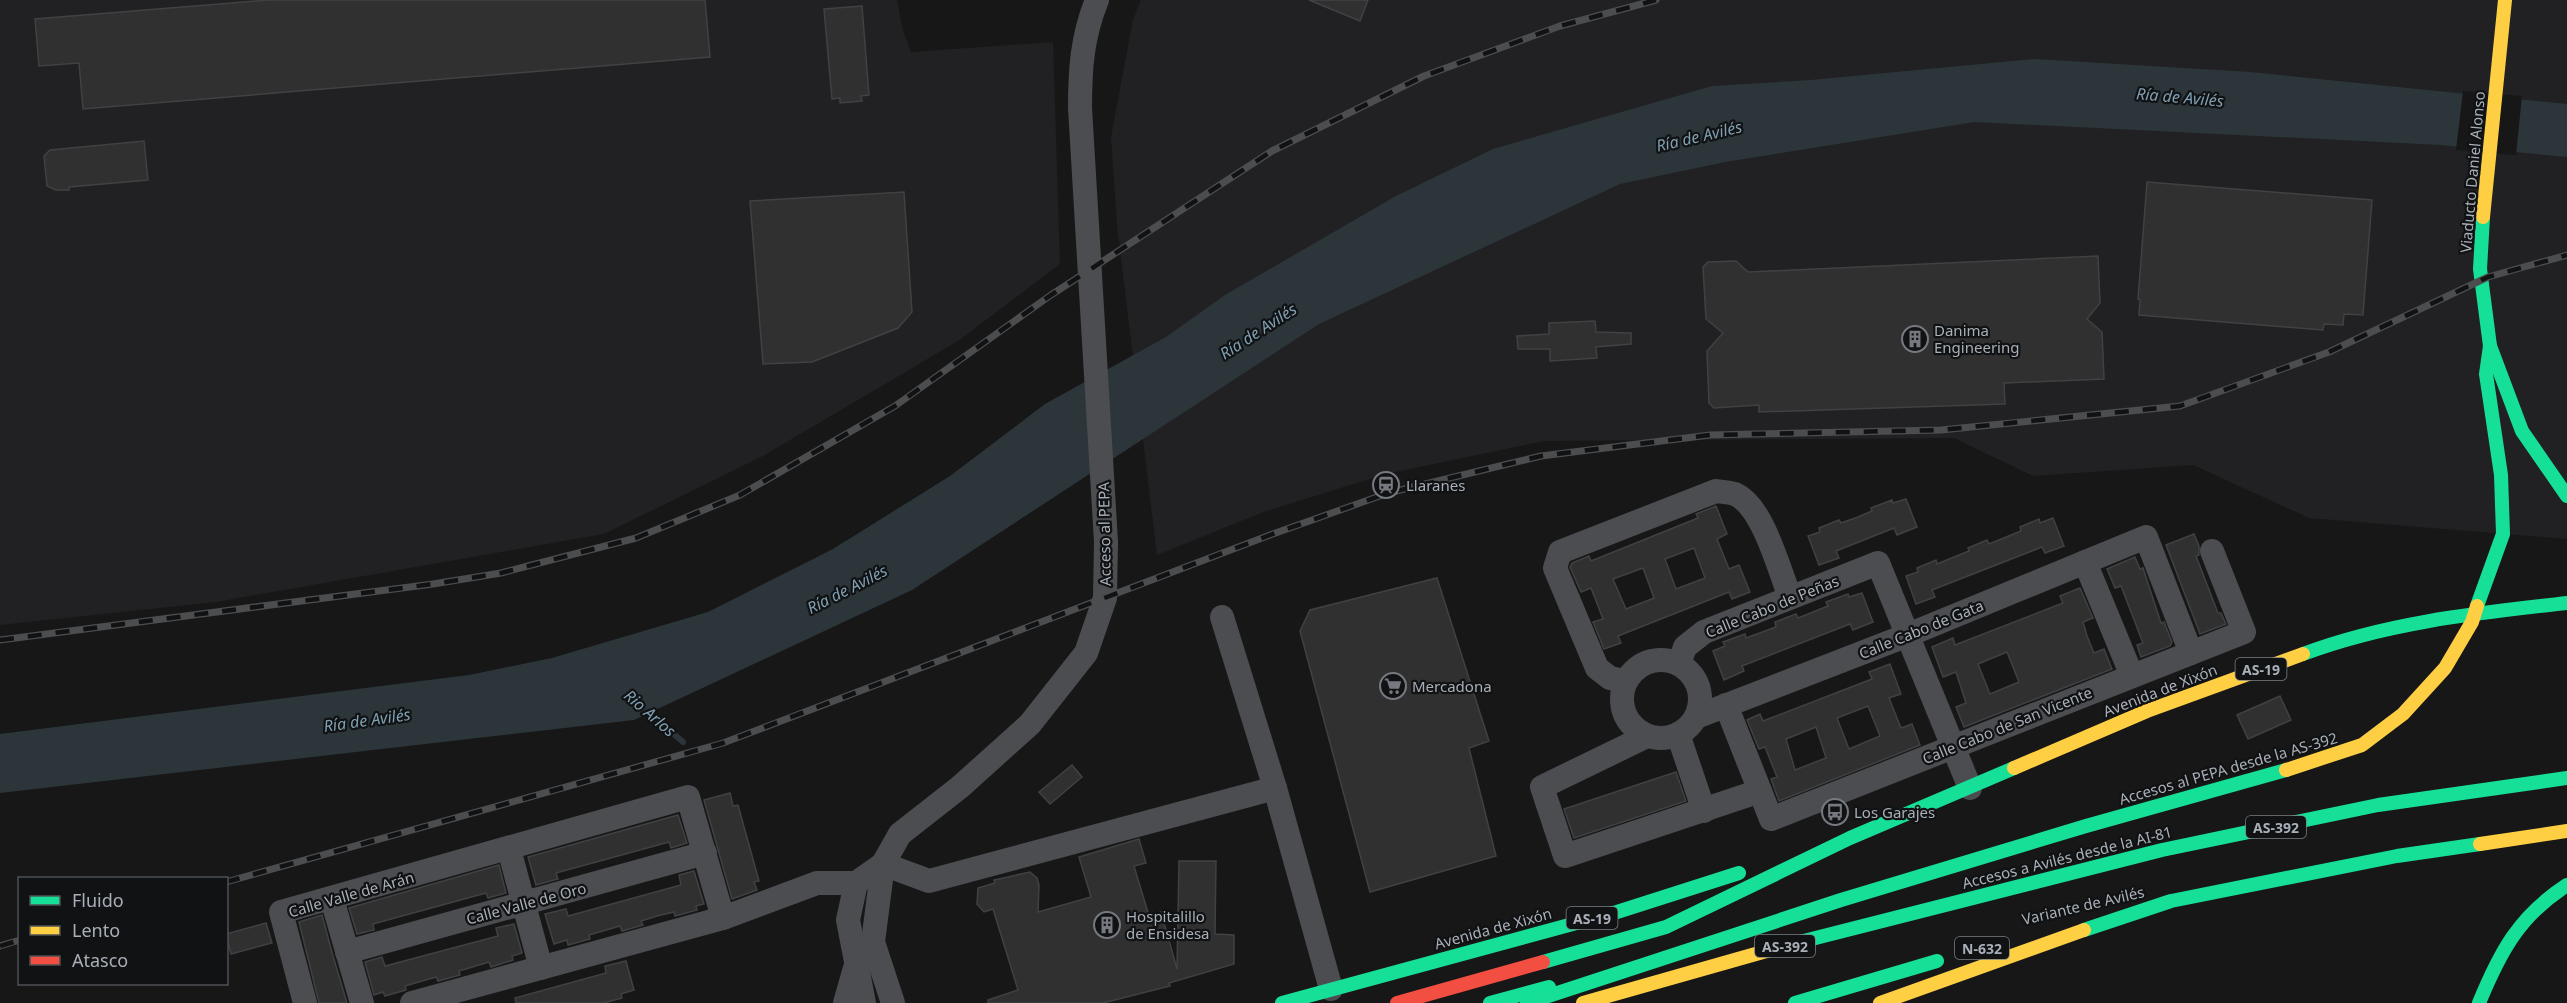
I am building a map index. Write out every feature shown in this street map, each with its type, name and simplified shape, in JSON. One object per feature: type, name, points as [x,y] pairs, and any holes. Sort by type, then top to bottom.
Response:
[{"type":"main road","name":"Viaducto Daniel Alonso","points":[[2490,346],[2481,279],[2481,241],[2505,0]]},
{"type":"main road","points":[[2490,346],[2516,369]]},
{"type":"main road","points":[[2490,346],[2522,431],[2567,496]]},
{"type":"main road","name":"Accesos al PEPA desde la AS-392","points":[[1527,1003],[1707,943],[1998,852],[2312,763],[2362,745],[2403,714],[2445,668],[2472,622],[2503,534],[2501,475],[2486,374],[2490,346]]},
{"type":"main road","name":"Avenida de Xixón","points":[[1397,1003],[1666,927],[1850,838],[2147,711],[2334,642],[2448,616],[2567,603]]},
{"type":"main road","name":"Accesos a Avilés desde la AI-81","points":[[1583,1003],[1803,941],[2162,850],[2378,805],[2567,778]]},
{"type":"main road","points":[[1880,1003],[2049,942],[2171,902],[2397,856],[2567,831]]},
{"type":"main road","name":"Avenida de Xixón","points":[[1282,1003],[1617,912],[1850,838]]},
{"type":"main road","points":[[2479,1003],[2496,960],[2517,933],[2567,885]]},
{"type":"main road","name":"Variante de Avilés","points":[[2045,929],[2171,902]]},
{"type":"main road","name":"Accesos al PEPA desde la AS-392","points":[[1490,1003],[1707,943]]},
{"type":"main road","name":"N-632","points":[[1795,1003],[1945,958]]},
{"type":"street","name":"Acceso al PEPA","points":[[856,883],[883,864],[900,834],[960,787],[1030,724],[1086,653],[1105,598],[1106,542],[1080,108],[1080,63],[1089,19],[1097,0]]},
{"type":"street","points":[[1625,681],[1610,678],[1597,668],[1555,568],[1560,552],[1716,491],[1735,494],[1752,507],[1790,597]]},
{"type":"street","name":"Calle Cabo de Gata","points":[[1696,717],[1908,635],[2146,537],[2191,653]]},
{"type":"street","name":"Calle Cabo de San Vicente","points":[[1760,791],[1771,819],[2244,632],[2212,551]]},
{"type":"street","points":[[2085,562],[2132,676]]},
{"type":"street","name":"Calle Cabo de Peñas","points":[[1679,664],[1685,647],[1704,632],[1878,563],[1908,635]]},
{"type":"street","points":[[1222,616],[1275,788],[1331,989]]},
{"type":"street","points":[[1908,635],[1970,788]]},
{"type":"street","points":[[1660,659],[1679,664],[1695,680],[1701,701],[1696,717],[1687,729],[1659,739],[1647,736],[1633,728],[1624,716],[1621,698],[1625,681],[1639,666],[1660,659]]},
{"type":"street","points":[[1647,736],[1542,787],[1565,856],[1760,791],[1726,705]]},
{"type":"street","points":[[1678,734],[1704,811]]},
{"type":"street","points":[[895,998],[873,942],[883,864],[929,881],[1275,788]]},
{"type":"street","name":"Calle Valle de Arán","points":[[305,1003],[281,912],[688,797],[705,853]]},
{"type":"street","points":[[509,849],[541,968]]},
{"type":"street","points":[[705,853],[723,918]]},
{"type":"street","name":"Calle Valle de Oro","points":[[347,952],[705,853]]},
{"type":"street","points":[[412,1003],[723,918],[817,883],[856,883],[848,920],[864,1003]]},
{"type":"street","points":[[332,899],[362,1003]]},
{"type":"street","points":[[844,1003],[856,965]]},
{"type":"shaded area","points":[[0,0],[897,0],[902,27],[911,52],[1053,42],[1060,264],[958,341],[763,456],[604,534],[216,602],[0,625]]},
{"type":"shaded area","points":[[1141,0],[2567,0],[2567,539],[2309,518],[2193,465],[2033,476],[1954,438],[1544,441],[1386,474],[1266,511],[1157,555],[1117,225],[1111,137],[1133,19]]},
{"type":"water","name":"Ría de Avilés","points":[[2035,59],[2250,72],[2567,104],[2567,157],[2441,145],[1974,122],[1725,162],[1620,184],[1319,324],[912,590],[634,720],[0,793],[0,734],[469,675],[552,658],[708,612],[833,549],[950,476],[1045,404],[1166,337],[1225,295],[1396,196],[1493,149],[1712,86],[1811,80]]},
{"type":"pier","points":[[2463,91],[2522,96],[2516,155],[2456,150]]},
{"type":"building","points":[[268,0],[705,0],[710,57],[83,109],[79,63],[39,66],[35,19]]},
{"type":"building","points":[[1309,0],[1368,0],[1360,21]]},
{"type":"building","points":[[862,6],[869,95],[861,96],[862,101],[840,103],[840,98],[832,99],[824,9]]},
{"type":"building","points":[[144,141],[148,180],[69,187],[69,190],[56,190],[47,186],[44,156],[50,150]]},
{"type":"building","points":[[2147,182],[2372,200],[2363,315],[2344,314],[2343,325],[2324,324],[2323,330],[2139,315],[2140,300],[2138,299]]},
{"type":"building","points":[[904,192],[912,312],[898,328],[812,362],[763,364],[750,201]]},
{"type":"building","name":"Danima Engineering","points":[[2098,256],[2100,303],[2087,319],[2102,332],[2104,379],[2004,383],[2005,404],[1759,412],[1759,405],[1714,408],[1709,403],[1707,351],[1723,333],[1706,319],[1703,267],[1708,262],[1736,261],[1748,272]]},
{"type":"building","points":[[1595,321],[1596,332],[1631,333],[1631,344],[1596,347],[1597,358],[1550,361],[1550,349],[1518,349],[1517,336],[1549,334],[1549,323]]},
{"type":"building","points":[[1906,499],[1917,527],[1897,535],[1894,528],[1836,551],[1839,558],[1819,565],[1808,536],[1820,532],[1819,528],[1839,520],[1841,523],[1872,511],[1871,508],[1892,500],[1893,503]]},
{"type":"building","points":[[1716,506],[1727,534],[1717,539],[1729,569],[1739,565],[1750,592],[1732,599],[1729,592],[1618,636],[1621,643],[1604,649],[1593,622],[1603,619],[1591,588],[1581,592],[1570,567],[1572,563],[1589,556],[1591,561],[1698,518],[1696,514]],"holes":[[[1694,548],[1705,578],[1676,589],[1665,559]],[[1643,568],[1654,598],[1626,609],[1613,579]]]},
{"type":"building","points":[[2053,518],[2064,546],[2045,553],[2042,547],[1932,590],[1935,597],[1916,604],[1906,576],[1918,572],[1917,568],[1936,560],[1937,564],[1969,551],[1968,548],[1987,540],[1989,544],[2021,531],[2020,527],[2039,519],[2040,523]]},
{"type":"building","points":[[2194,534],[2199,546],[2199,555],[2196,556],[2218,613],[2221,613],[2226,624],[2200,634],[2166,545]]},
{"type":"building","points":[[2135,557],[2140,569],[2143,568],[2161,623],[2164,622],[2172,642],[2170,646],[2141,657],[2137,645],[2143,643],[2121,586],[2115,588],[2107,569]]},
{"type":"building","name":"Mercadona","points":[[1437,578],[1489,741],[1469,748],[1496,856],[1370,892],[1300,631],[1310,610]]},
{"type":"building","points":[[2080,588],[2093,618],[2083,622],[2087,636],[2094,653],[2104,649],[2112,669],[1964,727],[1956,707],[1966,703],[1956,672],[1943,677],[1932,647],[1953,638],[1955,645],[2063,603],[2060,596]],"holes":[[[2007,652],[2019,682],[1990,694],[1978,664]]]},
{"type":"building","points":[[1862,593],[1873,622],[1853,630],[1850,624],[1742,666],[1744,671],[1724,680],[1713,651],[1725,646],[1723,642],[1745,634],[1746,638],[1776,627],[1775,622],[1796,614],[1798,618],[1828,606],[1826,602],[1848,594],[1849,597]]},
{"type":"building","points":[[1890,664],[1901,694],[1889,698],[1901,728],[1912,724],[1920,745],[1779,801],[1771,779],[1777,777],[1765,747],[1759,749],[1747,720],[1760,714],[1763,721],[1872,679],[1869,672]],"holes":[[[1868,706],[1880,736],[1849,749],[1837,718]],[[1816,727],[1826,758],[1795,770],[1786,739]]]},
{"type":"building","points":[[2280,696],[2291,720],[2248,739],[2237,715]]},
{"type":"building","points":[[1072,765],[1082,777],[1050,804],[1039,792]]},
{"type":"building","points":[[1676,772],[1686,801],[1574,838],[1564,809]]},
{"type":"building","points":[[730,793],[733,806],[738,805],[759,881],[754,882],[757,890],[732,899],[704,800]]},
{"type":"building","points":[[678,815],[687,843],[671,848],[669,842],[556,873],[558,879],[536,885],[528,857]]},
{"type":"building","name":"Hospitalillo de Ensidesa","points":[[1139,839],[1146,863],[1134,866],[1149,916],[1161,912],[1177,969],[1179,861],[1216,861],[1215,934],[1234,935],[1234,964],[1169,983],[1170,986],[1103,1003],[988,1003],[988,1000],[1018,990],[993,909],[984,912],[977,904],[978,888],[995,883],[994,880],[1030,872],[1037,878],[1039,885],[1038,912],[1091,897],[1079,857]]},
{"type":"building","points":[[499,865],[506,893],[488,898],[486,893],[373,924],[374,930],[357,934],[349,908]]},
{"type":"building","points":[[694,871],[704,904],[696,906],[697,910],[675,916],[674,912],[657,916],[641,921],[643,925],[622,931],[620,926],[589,935],[590,939],[568,945],[567,940],[554,944],[545,914],[566,909],[568,916],[681,885],[679,875]]},
{"type":"building","points":[[322,915],[347,1003],[319,1003],[299,922]]},
{"type":"building","points":[[266,923],[272,943],[231,954],[228,933]]},
{"type":"building","points":[[514,924],[522,953],[512,956],[513,960],[491,967],[489,962],[459,971],[460,975],[438,981],[436,977],[405,986],[406,990],[385,996],[383,992],[374,995],[365,962],[382,957],[385,966],[498,936],[496,928]]},
{"type":"building","points":[[626,961],[634,990],[621,994],[622,998],[604,1003],[516,1003],[515,998],[606,973],[605,966]]},
{"type":"waterway","name":"Rio Arlos","points":[[645,709],[683,742]]},
{"type":"railway","points":[[0,640],[433,584],[501,573],[636,538],[740,495],[895,406],[1051,295],[1272,151],[1424,76],[1560,26],[1656,0]]},
{"type":"railway","points":[[228,881],[723,743],[1270,535],[1388,493],[1541,456],[1710,435],[1941,430],[2180,406],[2329,352],[2488,277],[2567,255]]},
{"type":"railway","points":[[0,946],[18,941]]},
{"type":"traffic: fast","points":[[2483,217],[2480,269],[2490,346],[2522,431],[2567,496]]},
{"type":"traffic: fast","points":[[2477,606],[2503,534],[2501,475],[2486,374],[2490,346]]},
{"type":"traffic: fast","points":[[2303,654],[2400,626],[2567,603]]},
{"type":"traffic: fast","points":[[1543,962],[1666,927],[1850,838],[2014,768]]},
{"type":"traffic: fast","points":[[1527,1003],[1841,900],[2086,826],[2286,770]]},
{"type":"traffic: fast","points":[[1784,946],[2162,850],[2378,805],[2567,778]]},
{"type":"traffic: fast","points":[[2084,930],[2171,901],[2397,856],[2480,844]]},
{"type":"traffic: fast","points":[[1282,1003],[1617,912],[1739,873]]},
{"type":"traffic: fast","points":[[2479,1003],[2503,951],[2513,936],[2536,909],[2567,885]]},
{"type":"traffic: fast","points":[[1795,1003],[1937,961]]},
{"type":"traffic: fast","points":[[1490,1003],[1549,987]]},
{"type":"traffic: slow","points":[[2483,217],[2505,0]]},
{"type":"traffic: slow","points":[[2286,770],[2362,745],[2403,714],[2445,668],[2472,622],[2477,606]]},
{"type":"traffic: slow","points":[[2014,768],[2147,711],[2303,654]]},
{"type":"traffic: slow","points":[[2480,844],[2567,831]]},
{"type":"traffic: slow","points":[[1880,1003],[2084,930]]},
{"type":"traffic: slow","points":[[1583,1003],[1784,946]]},
{"type":"traffic: jam","points":[[1397,1003],[1543,962]]},
{"type":"place","name":"Danima Engineering","points":[[1915,339]]},
{"type":"place","name":"Llaranes","points":[[1386,485]]},
{"type":"place","name":"Mercadona","points":[[1393,686]]},
{"type":"place","name":"Los Garajes","points":[[1835,812]]},
{"type":"place","name":"Hospitalillo de Ensidesa","points":[[1107,925]]}]
